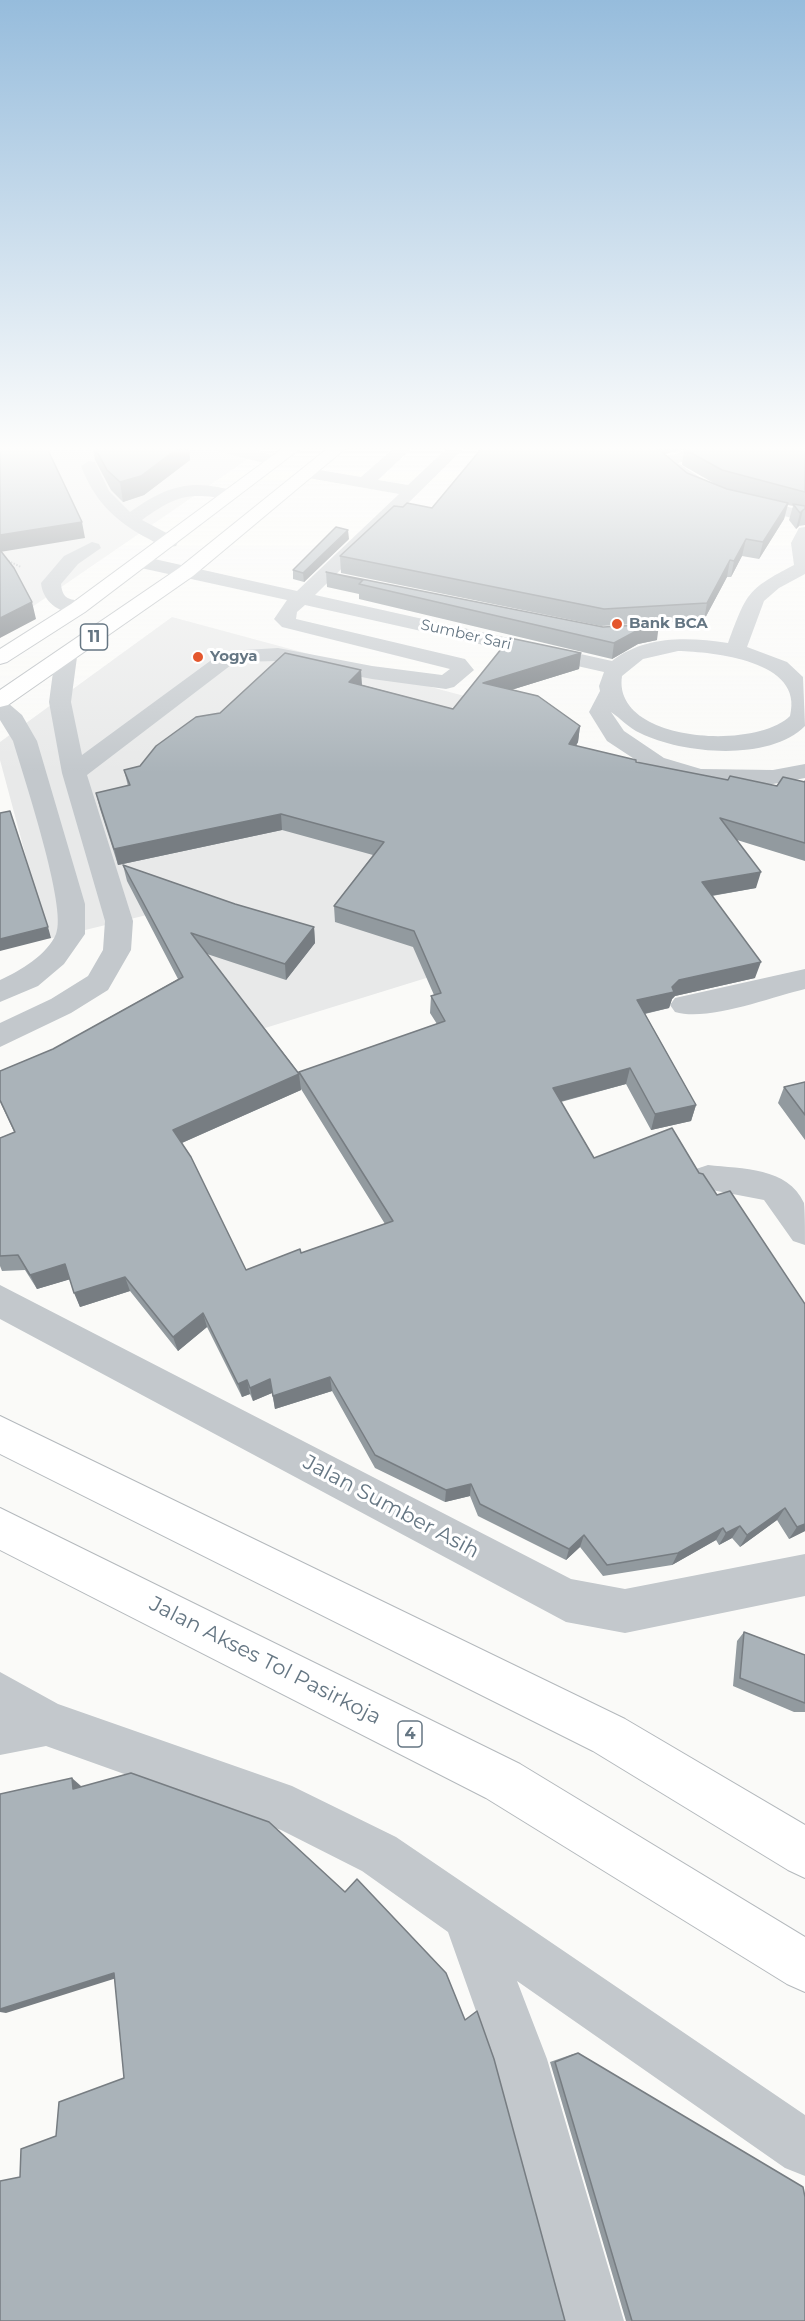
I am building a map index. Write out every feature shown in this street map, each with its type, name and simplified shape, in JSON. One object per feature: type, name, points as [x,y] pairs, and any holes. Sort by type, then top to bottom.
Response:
[{"type":"highway","name":"11","points":[[0,658],[78,608],[149,556]]},
{"type":"highway","name":"11","points":[[0,700],[66,657],[205,556]]},
{"type":"highway","points":[[0,1434],[609,1735],[805,1853]]},
{"type":"highway","name":"Jalan Akses Tol Pasirkoja","points":[[0,1528],[503,1781],[805,1966]]},
{"type":"street","points":[[77,556],[71,560],[51,583],[52,594],[59,602],[78,608]]},
{"type":"street","points":[[74,773],[228,657],[246,652],[446,682],[463,670],[457,664],[289,623],[284,619],[294,604],[344,556]]},
{"type":"street","name":"Sumber Sari","points":[[141,562],[178,578],[612,680]]},
{"type":"street","points":[[735,650],[755,598],[772,584],[805,568]]},
{"type":"street","points":[[323,577],[346,582]]},
{"type":"street","points":[[631,634],[744,627]]},
{"type":"street","points":[[612,680],[624,712],[649,729],[699,742],[751,742],[790,728],[803,717],[805,701],[799,686],[777,667],[735,650],[697,645],[652,648],[631,657],[612,680],[600,712],[615,736],[656,763],[699,776],[773,777],[805,771]]},
{"type":"street","points":[[0,1036],[61,1006],[98,983],[117,951],[119,921],[74,773],[60,702],[66,657]]},
{"type":"street","points":[[0,708],[14,720],[25,741],[72,904],[71,934],[54,957],[28,979],[0,992]]},
{"type":"street","points":[[685,1005],[720,1000],[805,980]]},
{"type":"street","points":[[708,1178],[757,1184],[776,1190],[805,1231]]},
{"type":"street","name":"Jalan Sumber Asih","points":[[0,1301],[566,1600],[625,1611],[805,1575]]},
{"type":"street","points":[[0,1695],[46,1723],[292,1810],[379,1854],[805,2148]]},
{"type":"street","points":[[0,1732],[46,1723]]},
{"type":"street","points":[[467,1915],[520,2059],[594,2321]]},
{"type":"shaded area","points":[[0,556],[106,556],[0,629]]},
{"type":"shaded area","points":[[172,617],[505,707],[552,939],[249,1033],[184,906],[48,939],[0,760],[0,742]]},
{"type":"building","points":[[0,556],[5,556],[14,568],[32,602],[0,618]]},
{"type":"building","points":[[307,556],[320,556],[303,573],[293,570]]},
{"type":"building","points":[[342,556],[737,556],[734,561],[730,560],[707,603],[604,609]]},
{"type":"building","points":[[326,572],[603,627],[659,624],[640,629],[614,643],[359,584],[363,580]]},
{"type":"building","points":[[510,638],[581,653],[483,683],[538,696],[580,726],[569,744],[636,760],[636,762],[728,780],[730,776],[777,786],[783,777],[805,782],[805,843],[720,818],[761,872],[702,882],[761,962],[679,980],[672,987],[674,992],[637,1000],[696,1105],[655,1114],[630,1068],[553,1088],[594,1158],[672,1128],[699,1173],[703,1174],[717,1195],[730,1191],[805,1304],[805,1524],[797,1527],[785,1508],[747,1535],[740,1526],[726,1533],[723,1528],[678,1553],[607,1565],[584,1535],[569,1549],[480,1504],[471,1484],[446,1490],[375,1455],[330,1377],[273,1396],[270,1379],[250,1388],[247,1380],[238,1384],[203,1313],[173,1337],[125,1277],[74,1293],[65,1264],[30,1275],[18,1255],[0,1256],[0,1138],[15,1132],[0,1100],[0,1071],[53,1049],[183,977],[123,865],[235,904],[314,927],[285,964],[191,933],[299,1074],[173,1130],[191,1157],[246,1270],[300,1249],[301,1253],[393,1221],[299,1072],[445,1021],[431,996],[441,993],[414,931],[334,906],[384,842],[281,814],[114,849],[96,793],[130,785],[124,770],[140,766],[156,746],[196,717],[220,713],[285,653],[361,670],[349,682],[453,709]]},
{"type":"building","points":[[10,811],[48,927],[0,939],[0,813]]},
{"type":"building","points":[[805,1082],[805,1115],[784,1087]]},
{"type":"building","points":[[744,1632],[805,1655],[805,1703],[740,1678]]},
{"type":"building","points":[[131,1773],[269,1822],[345,1892],[357,1879],[446,1973],[465,2020],[477,2011],[494,2059],[565,2321],[0,2321],[0,2181],[20,2177],[21,2149],[56,2136],[59,2102],[124,2078],[114,1973],[0,2009],[0,1794],[72,1778],[73,1789]]},
{"type":"building","points":[[578,2053],[803,2187],[805,2197],[805,2321],[632,2321],[555,2062]]},
{"type":"place","name":"Bank BCA","points":[[617,624]]},
{"type":"place","name":"Yogya","points":[[198,657]]}]
